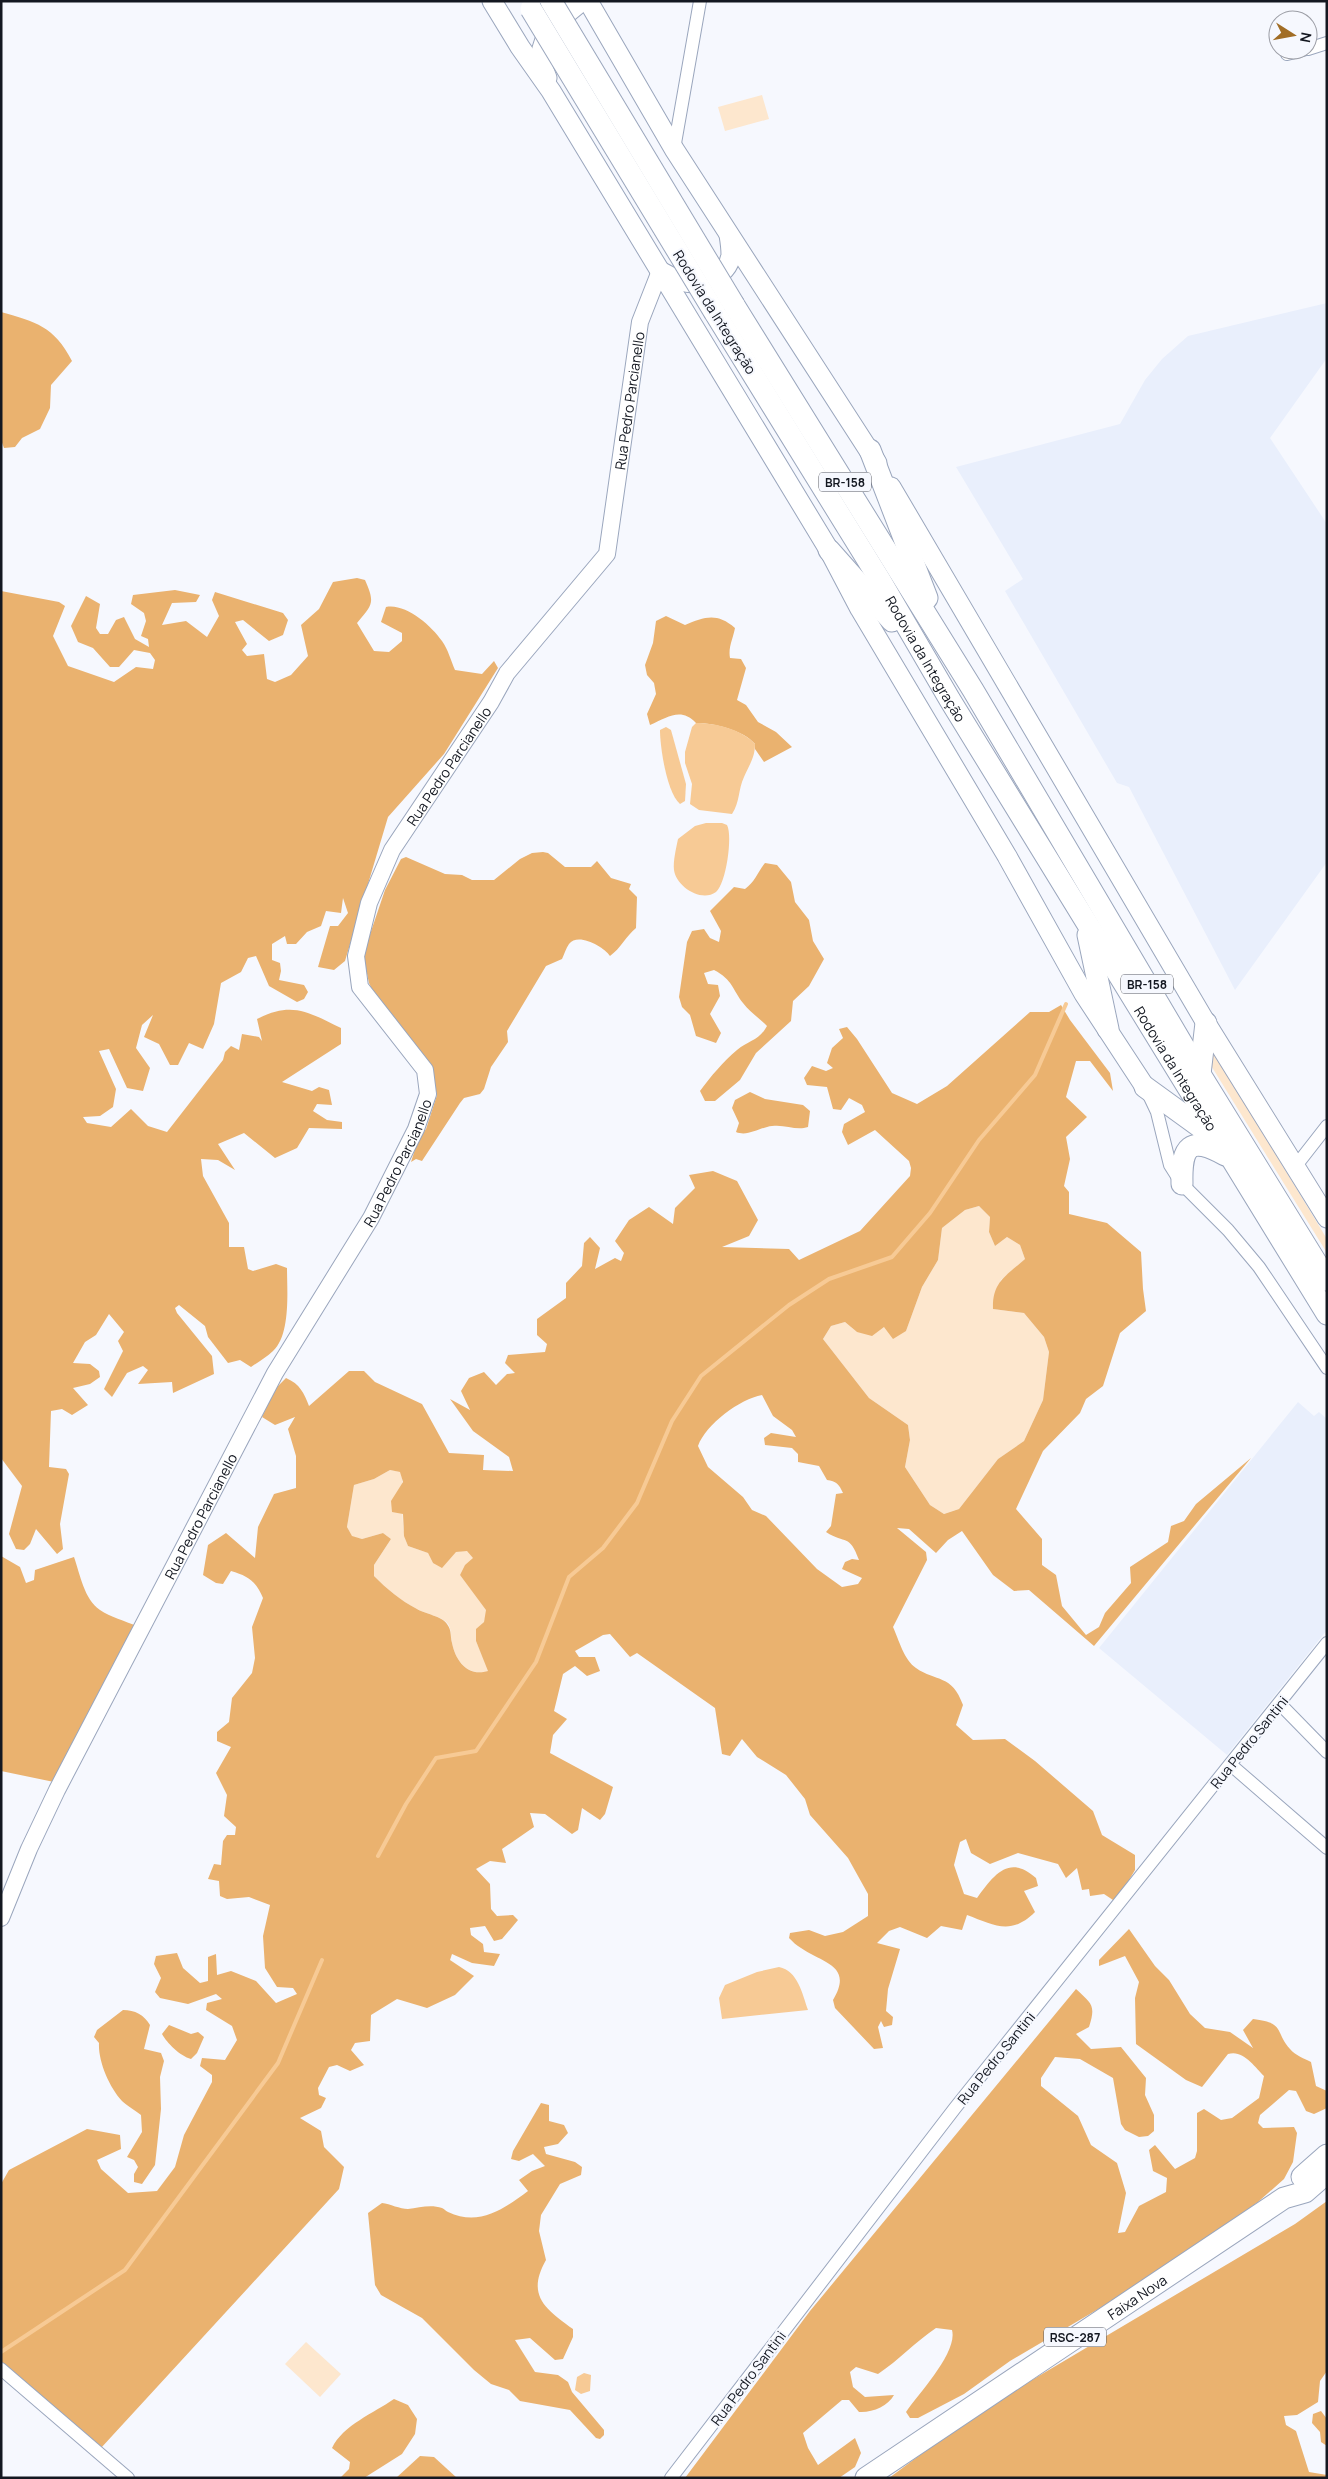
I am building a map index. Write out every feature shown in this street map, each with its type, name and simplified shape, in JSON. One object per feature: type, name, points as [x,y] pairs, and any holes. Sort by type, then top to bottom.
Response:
[{"type":"highway","name":"Rodovia da Integração","points":[[551,1],[725,309],[950,700],[1327,1314]]},
{"type":"highway","name":"Rodovia da Integração","points":[[529,5],[954,660],[1200,1074],[1327,1280]]},
{"type":"highway","name":"BR-158","points":[[870,450],[927,598],[954,660]]},
{"type":"highway","name":"BR-158","points":[[829,550],[884,610],[950,700]]},
{"type":"highway","name":"BR-158","points":[[1085,920],[1108,1029]]},
{"type":"highway","points":[[1200,1074],[1206,1023]]},
{"type":"highway","name":"BR-158","points":[[1145,1086],[1227,1151]]},
{"type":"highway","name":"BR-158","points":[[1182,1184],[1184,1153],[1195,1144],[1227,1151]]},
{"type":"highway","name":"Faixa Nova","points":[[1284,2198],[1295,2183],[1327,2155]]},
{"type":"highway","name":"Faixa Nova","points":[[866,2478],[1284,2198],[1305,2192],[1327,2173]]},
{"type":"main road","name":"BR-158","points":[[492,1],[520,47],[551,91],[829,550],[860,610],[1007,856],[1084,994],[1145,1086]]},
{"type":"main road","points":[[551,91],[540,57],[544,43],[553,27],[582,1]]},
{"type":"main road","name":"BR-158","points":[[588,1],[674,150],[870,450],[1206,1023],[1327,1218]]},
{"type":"main road","points":[[660,271],[681,281],[700,283],[715,277],[724,269],[731,256],[730,235]]},
{"type":"street","points":[[674,150],[700,1]]},
{"type":"street","name":"Rua Pedro Parcianello","points":[[1,1918],[29,1849],[61,1783],[275,1373],[371,1218],[416,1129],[428,1094],[425,1070],[360,987],[356,956],[369,903],[392,850],[491,702],[507,673],[607,554],[640,322],[660,271]]},
{"type":"street","name":"BR-158","points":[[1145,1086],[1157,1112],[1170,1165],[1182,1184],[1228,1230],[1259,1266],[1327,1368]]},
{"type":"street","points":[[1295,1167],[1327,1126]]},
{"type":"street","name":"Rua Pedro Santini","points":[[671,2478],[955,2108],[1327,1643]]},
{"type":"street","points":[[1280,1704],[1327,1752]]},
{"type":"street","points":[[1231,1765],[1327,1848]]},
{"type":"street","points":[[1,2369],[128,2478]]},
{"type":"shaded area","points":[[762,95],[769,119],[725,131],[718,107]]},
{"type":"shaded area","points":[[1327,303],[1327,358],[1270,438],[1327,524],[1327,862],[1235,990],[1129,787],[1117,783],[1005,591],[1023,579],[956,467],[1120,424],[1145,380],[1162,359],[1188,336]]},
{"type":"shaded area","points":[[1,312],[43,327],[58,340],[72,361],[51,385],[50,408],[40,429],[22,438],[15,447],[4,448],[1,440]]},
{"type":"shaded area","points":[[357,578],[365,580],[371,603],[357,623],[374,651],[389,652],[402,641],[402,633],[381,622],[386,607],[401,608],[417,616],[431,628],[448,651],[455,670],[482,674],[494,661],[498,668],[444,754],[388,817],[345,961],[334,970],[318,967],[330,926],[338,926],[348,913],[343,898],[341,913],[326,911],[321,926],[307,932],[296,944],[287,944],[285,936],[272,944],[272,960],[280,963],[279,980],[304,985],[308,992],[304,999],[297,1002],[269,986],[256,956],[248,958],[241,972],[221,983],[214,1024],[203,1049],[189,1043],[178,1065],[170,1065],[159,1044],[144,1037],[153,1015],[142,1025],[136,1048],[150,1068],[143,1091],[127,1088],[109,1049],[99,1051],[116,1089],[113,1107],[100,1116],[83,1117],[87,1123],[111,1127],[131,1109],[148,1126],[167,1132],[223,1060],[225,1052],[231,1046],[239,1050],[242,1034],[259,1037],[262,1041],[257,1019],[280,1011],[300,1011],[319,1017],[341,1028],[341,1044],[282,1082],[312,1091],[319,1087],[329,1090],[332,1105],[317,1104],[313,1111],[327,1120],[342,1122],[342,1129],[309,1128],[297,1148],[275,1158],[244,1133],[218,1144],[235,1170],[218,1160],[201,1159],[203,1176],[229,1223],[229,1247],[244,1247],[248,1269],[253,1271],[276,1264],[287,1268],[287,1312],[283,1334],[279,1344],[273,1351],[251,1367],[240,1360],[228,1363],[208,1337],[205,1326],[179,1305],[175,1308],[177,1313],[212,1356],[214,1374],[173,1393],[172,1382],[138,1384],[148,1370],[143,1366],[127,1373],[112,1397],[104,1389],[123,1351],[118,1341],[124,1332],[109,1314],[96,1335],[85,1342],[73,1363],[90,1364],[99,1371],[100,1377],[90,1384],[73,1388],[88,1405],[72,1415],[62,1409],[51,1411],[49,1467],[66,1469],[69,1474],[60,1524],[63,1549],[57,1554],[36,1529],[30,1544],[24,1550],[16,1549],[9,1534],[22,1486],[1,1458],[1,591],[59,602],[65,606],[53,636],[68,666],[114,682],[136,667],[153,669],[155,660],[150,653],[134,650],[119,667],[110,667],[93,648],[78,642],[71,626],[86,596],[100,604],[96,628],[100,634],[108,634],[116,620],[124,617],[135,639],[149,647],[148,639],[141,636],[146,621],[144,613],[131,604],[133,595],[175,590],[200,595],[196,602],[172,603],[162,625],[186,621],[207,637],[219,616],[212,600],[215,592],[283,613],[288,620],[283,635],[269,641],[243,620],[235,622],[247,644],[242,650],[247,656],[264,654],[267,679],[275,682],[291,675],[308,656],[301,625],[319,609],[333,582]]},
{"type":"shaded area","points":[[666,616],[685,625],[704,618],[716,618],[735,628],[730,647],[730,658],[741,659],[746,668],[737,700],[746,705],[758,722],[776,732],[792,747],[764,762],[755,749],[755,744],[750,739],[728,728],[696,723],[685,715],[680,714],[650,725],[647,714],[656,694],[654,683],[647,675],[645,665],[653,643],[656,621]]},
{"type":"shaded area","points":[[696,723],[728,728],[743,734],[755,744],[753,757],[742,782],[732,814],[699,810],[690,804],[692,784],[685,763],[685,752],[692,727]]},
{"type":"shaded area","points":[[666,727],[671,730],[686,784],[685,801],[680,804],[671,790],[661,748],[660,730]]},
{"type":"shaded area","points":[[706,823],[722,823],[727,825],[729,831],[728,860],[723,880],[716,892],[710,895],[697,894],[684,887],[679,882],[674,870],[678,839],[695,826]]},
{"type":"shaded area","points":[[532,853],[548,853],[565,867],[591,867],[597,861],[611,878],[631,884],[629,889],[637,897],[636,928],[610,956],[591,942],[578,940],[569,944],[562,959],[546,966],[507,1031],[508,1042],[491,1067],[484,1089],[480,1094],[464,1098],[422,1161],[416,1159],[411,1162],[418,1140],[426,1129],[437,1095],[430,1068],[377,1000],[369,983],[363,955],[385,890],[401,859],[406,857],[445,874],[462,875],[472,880],[494,880],[520,859]]},
{"type":"shaded area","points":[[765,863],[777,865],[791,882],[795,902],[809,920],[813,941],[824,959],[809,986],[793,1001],[791,1021],[756,1053],[740,1080],[715,1101],[705,1101],[700,1091],[722,1064],[741,1047],[761,1035],[767,1026],[739,998],[729,981],[714,970],[704,973],[708,984],[718,985],[720,996],[710,1014],[721,1033],[716,1043],[696,1036],[690,1015],[682,1007],[679,997],[687,942],[692,931],[704,929],[710,938],[719,942],[721,931],[710,911],[734,887],[745,889],[754,880]]},
{"type":"shaded area","points":[[1061,1005],[1110,1073],[1113,1091],[1090,1061],[1076,1061],[1066,1097],[1087,1117],[1066,1137],[1070,1159],[1064,1186],[1069,1192],[1069,1214],[1107,1223],[1141,1252],[1146,1311],[1120,1333],[1103,1386],[1086,1399],[1080,1413],[1043,1451],[1016,1509],[1042,1539],[1042,1565],[1056,1575],[1062,1606],[1086,1635],[1099,1627],[1105,1613],[1131,1583],[1130,1567],[1168,1542],[1171,1526],[1184,1521],[1196,1504],[1251,1458],[1094,1646],[1029,1590],[1014,1591],[993,1575],[962,1531],[948,1540],[936,1553],[909,1529],[897,1528],[926,1552],[927,1560],[893,1627],[908,1660],[923,1672],[949,1683],[959,1695],[963,1705],[956,1725],[973,1740],[1005,1739],[1035,1761],[1093,1811],[1102,1835],[1135,1855],[1135,1870],[1116,1902],[1104,1894],[1090,1896],[1089,1889],[1082,1890],[1077,1868],[1066,1878],[1058,1864],[1018,1853],[990,1864],[971,1853],[966,1839],[960,1842],[954,1865],[964,1894],[977,1898],[996,1875],[1003,1870],[1018,1868],[1036,1878],[1038,1886],[1024,1891],[1035,1912],[1018,1924],[1010,1926],[994,1925],[967,1915],[962,1930],[941,1926],[927,1938],[900,1927],[889,1931],[877,1943],[900,1949],[888,1989],[886,2011],[893,2017],[892,2025],[884,2027],[881,2021],[878,2027],[883,2048],[874,2049],[835,2008],[833,2000],[839,1988],[840,1979],[838,1972],[833,1966],[799,1947],[789,1938],[790,1933],[809,1930],[825,1936],[843,1932],[868,1916],[868,1894],[848,1858],[810,1815],[805,1799],[786,1775],[757,1757],[742,1739],[730,1756],[722,1754],[715,1708],[637,1653],[630,1657],[610,1634],[603,1635],[575,1651],[579,1657],[595,1657],[600,1671],[587,1676],[575,1666],[563,1674],[554,1711],[567,1719],[553,1735],[550,1753],[613,1787],[605,1814],[600,1820],[582,1808],[578,1830],[572,1834],[545,1814],[530,1813],[534,1827],[502,1849],[506,1863],[490,1861],[476,1869],[490,1884],[491,1909],[497,1916],[513,1915],[518,1920],[502,1939],[494,1941],[485,1926],[470,1928],[471,1935],[483,1944],[484,1952],[500,1954],[494,1966],[472,1963],[452,1954],[450,1960],[474,1976],[455,1995],[427,2008],[397,1999],[371,2015],[370,2041],[355,2043],[351,2050],[364,2065],[350,2071],[337,2065],[329,2067],[318,2088],[319,2095],[326,2098],[321,2108],[300,2118],[321,2131],[324,2147],[344,2167],[339,2189],[101,2448],[1,2361],[1,2184],[9,2170],[87,2129],[120,2135],[121,2149],[97,2160],[101,2169],[128,2193],[157,2191],[175,2167],[184,2135],[212,2082],[212,2075],[200,2066],[202,2058],[225,2060],[237,2040],[232,2026],[206,2010],[207,2003],[222,1999],[216,1994],[188,2004],[160,1998],[155,1992],[161,1978],[154,1964],[156,1956],[177,1953],[183,1968],[200,1983],[208,1981],[208,1957],[216,1954],[217,1975],[231,1971],[256,1981],[276,2003],[297,1994],[293,1988],[277,1987],[265,1968],[263,1936],[270,1905],[249,1897],[227,1899],[220,1896],[219,1881],[208,1879],[214,1864],[221,1865],[223,1841],[227,1835],[235,1835],[236,1827],[224,1816],[227,1795],[216,1773],[231,1747],[217,1741],[217,1732],[229,1722],[232,1698],[252,1673],[255,1658],[252,1627],[263,1598],[254,1583],[247,1577],[237,1573],[231,1571],[223,1584],[216,1583],[203,1575],[208,1545],[226,1533],[255,1558],[258,1527],[274,1494],[296,1488],[296,1456],[288,1429],[295,1417],[275,1425],[262,1417],[275,1389],[286,1378],[291,1380],[301,1389],[309,1406],[349,1371],[364,1371],[375,1382],[422,1404],[449,1453],[484,1455],[483,1470],[513,1471],[509,1457],[473,1431],[450,1399],[470,1410],[461,1391],[469,1378],[484,1372],[496,1385],[507,1374],[515,1373],[505,1363],[508,1355],[545,1352],[547,1344],[537,1335],[537,1319],[566,1298],[566,1283],[582,1266],[584,1243],[590,1237],[600,1248],[595,1269],[615,1258],[621,1261],[624,1253],[615,1241],[629,1220],[649,1207],[673,1224],[675,1208],[695,1188],[689,1175],[713,1171],[737,1181],[758,1220],[749,1236],[722,1247],[789,1249],[799,1260],[860,1231],[910,1176],[911,1168],[909,1161],[875,1130],[848,1145],[842,1132],[844,1124],[865,1112],[862,1105],[849,1098],[841,1110],[833,1109],[827,1087],[807,1085],[804,1078],[812,1066],[826,1071],[833,1068],[827,1063],[832,1048],[843,1038],[839,1029],[847,1027],[857,1039],[892,1093],[917,1104],[947,1086],[1030,1012],[1049,1012]],"holes":[[[979,1206],[990,1217],[989,1232],[995,1246],[1007,1237],[1020,1245],[1025,1259],[1001,1280],[995,1292],[993,1309],[1024,1313],[1044,1337],[1049,1352],[1043,1400],[1024,1441],[998,1459],[959,1509],[944,1514],[930,1505],[905,1467],[910,1440],[908,1425],[869,1398],[823,1339],[831,1326],[845,1322],[857,1332],[872,1336],[884,1327],[893,1339],[906,1331],[922,1287],[938,1260],[942,1228],[965,1210]],[[762,1395],[773,1416],[792,1430],[796,1437],[771,1433],[764,1438],[765,1445],[792,1448],[798,1454],[798,1462],[819,1466],[827,1480],[835,1482],[842,1490],[843,1493],[836,1494],[831,1526],[826,1532],[846,1541],[856,1552],[859,1560],[852,1559],[845,1562],[842,1569],[862,1578],[858,1584],[842,1587],[817,1569],[766,1516],[752,1510],[743,1497],[708,1467],[698,1446],[702,1438],[716,1421],[734,1407],[753,1397]],[[390,1470],[400,1472],[403,1482],[391,1501],[392,1512],[403,1514],[404,1536],[408,1546],[428,1553],[433,1563],[442,1568],[456,1552],[467,1551],[473,1558],[465,1565],[460,1575],[486,1610],[484,1622],[476,1629],[476,1641],[488,1671],[474,1672],[464,1666],[454,1650],[450,1629],[445,1621],[420,1611],[405,1602],[374,1576],[374,1565],[391,1539],[383,1533],[362,1539],[352,1536],[347,1527],[354,1485],[374,1479]]]},
{"type":"shaded area","points":[[1210,1046],[1327,1239],[1327,1253],[1210,1064]]},
{"type":"shaded area","points":[[750,1092],[765,1099],[803,1105],[810,1111],[808,1127],[777,1126],[745,1133],[736,1132],[739,1123],[732,1108],[735,1100]]},
{"type":"shaded area","points":[[979,1206],[990,1217],[989,1232],[995,1246],[1007,1237],[1020,1245],[1025,1259],[1001,1280],[993,1309],[1024,1313],[1044,1337],[1049,1352],[1043,1400],[1024,1441],[998,1459],[959,1509],[944,1514],[930,1505],[905,1467],[910,1440],[908,1425],[869,1398],[823,1339],[831,1326],[845,1322],[857,1332],[884,1327],[906,1331],[922,1287],[938,1260],[942,1228],[965,1210]]},
{"type":"shaded area","points":[[1298,1402],[1314,1416],[1319,1412],[1327,1419],[1327,1630],[1227,1755],[1099,1648]]},
{"type":"shaded area","points":[[390,1470],[401,1472],[403,1528],[408,1546],[428,1553],[433,1563],[456,1552],[467,1550],[474,1558],[460,1575],[487,1610],[484,1622],[476,1630],[476,1641],[489,1671],[475,1672],[464,1666],[454,1650],[450,1629],[445,1621],[420,1611],[405,1602],[374,1576],[374,1565],[391,1539],[383,1533],[362,1539],[352,1537],[347,1527],[354,1485],[374,1479]]},
{"type":"shaded area","points":[[1,1556],[20,1567],[26,1583],[34,1580],[35,1570],[74,1557],[86,1593],[95,1605],[108,1615],[137,1626],[54,1782],[1,1771]]},
{"type":"shaded area","points":[[1129,1929],[1155,1966],[1169,1980],[1190,2014],[1205,2028],[1230,2032],[1253,2048],[1243,2030],[1253,2019],[1270,2023],[1278,2029],[1285,2043],[1292,2051],[1311,2062],[1316,2086],[1327,2091],[1327,2108],[1314,2114],[1306,2111],[1296,2091],[1289,2090],[1260,2115],[1258,2123],[1263,2128],[1294,2127],[1297,2133],[1293,2162],[1284,2179],[1258,2202],[1151,2278],[1010,2361],[964,2394],[918,2418],[910,2418],[906,2412],[944,2361],[952,2339],[952,2330],[936,2328],[878,2374],[856,2367],[850,2372],[853,2387],[865,2397],[894,2395],[891,2399],[879,2408],[864,2412],[859,2412],[849,2400],[842,2400],[803,2433],[808,2448],[818,2465],[855,2438],[861,2453],[855,2467],[839,2478],[685,2478],[810,2311],[1076,1989],[1091,2005],[1092,2014],[1089,2027],[1076,2034],[1091,2049],[1121,2047],[1146,2078],[1145,2095],[1154,2115],[1154,2131],[1148,2136],[1139,2137],[1125,2130],[1121,2124],[1113,2078],[1080,2059],[1055,2057],[1041,2078],[1041,2086],[1078,2116],[1091,2145],[1117,2163],[1126,2193],[1118,2233],[1125,2232],[1139,2206],[1166,2192],[1167,2178],[1153,2171],[1149,2150],[1155,2145],[1175,2169],[1195,2158],[1197,2151],[1197,2113],[1204,2109],[1221,2120],[1232,2118],[1259,2098],[1264,2076],[1244,2056],[1233,2053],[1228,2054],[1202,2087],[1186,2080],[1136,2044],[1135,1998],[1139,1982],[1125,1956],[1099,1966],[1099,1960]]},
{"type":"shaded area","points":[[779,1967],[791,1973],[795,1978],[808,2010],[722,2019],[719,1998],[725,1985],[757,1972]]},
{"type":"shaded area","points":[[123,2010],[139,2014],[148,2021],[150,2025],[144,2049],[161,2053],[164,2061],[160,2077],[161,2109],[155,2165],[142,2184],[134,2182],[134,2174],[138,2167],[134,2160],[127,2157],[142,2132],[141,2115],[126,2105],[113,2089],[102,2066],[99,2043],[94,2037],[97,2030]]},
{"type":"shaded area","points":[[169,2025],[191,2034],[198,2032],[204,2037],[197,2053],[191,2059],[178,2052],[164,2038],[162,2034]]},
{"type":"shaded area","points":[[541,2103],[549,2105],[549,2121],[564,2125],[568,2133],[558,2144],[544,2147],[546,2154],[575,2162],[582,2167],[581,2175],[560,2184],[541,2215],[539,2231],[546,2260],[540,2272],[538,2292],[547,2308],[573,2329],[573,2337],[563,2359],[555,2360],[530,2338],[515,2340],[535,2372],[558,2375],[568,2382],[572,2392],[604,2430],[604,2435],[600,2439],[596,2438],[570,2410],[520,2401],[509,2390],[491,2384],[474,2370],[422,2318],[381,2295],[375,2285],[368,2213],[382,2203],[408,2209],[429,2206],[438,2207],[443,2208],[447,2212],[470,2218],[491,2214],[510,2204],[528,2191],[519,2180],[532,2171],[545,2166],[533,2154],[519,2161],[511,2159],[513,2151]]},
{"type":"shaded area","points":[[1327,2201],[1327,2371],[1320,2381],[1318,2402],[1297,2415],[1284,2416],[1286,2425],[1296,2431],[1309,2472],[1327,2475],[1327,2478],[889,2478],[978,2412],[1295,2224]]},
{"type":"shaded area","points":[[306,2342],[341,2374],[320,2397],[285,2364]]},
{"type":"shaded area","points":[[584,2373],[591,2375],[590,2391],[581,2394],[575,2390],[577,2377]]},
{"type":"shaded area","points":[[394,2399],[408,2405],[417,2419],[415,2434],[402,2454],[364,2478],[340,2478],[349,2469],[350,2462],[332,2448],[337,2440],[351,2426]]},
{"type":"shaded area","points":[[1321,2411],[1327,2419],[1327,2446],[1321,2442],[1320,2432],[1312,2423],[1313,2414]]},
{"type":"shaded area","points":[[420,2456],[434,2457],[457,2478],[396,2478]]},
{"type":"waterway","points":[[378,1856],[406,1804],[436,1758],[476,1751],[536,1662],[569,1577],[603,1548],[637,1503],[672,1421],[701,1376],[789,1305],[829,1279],[892,1257],[930,1213],[979,1140],[1035,1075],[1066,1004]]},
{"type":"waterway","points":[[1,2352],[125,2270],[278,2063],[322,1960]]}]
